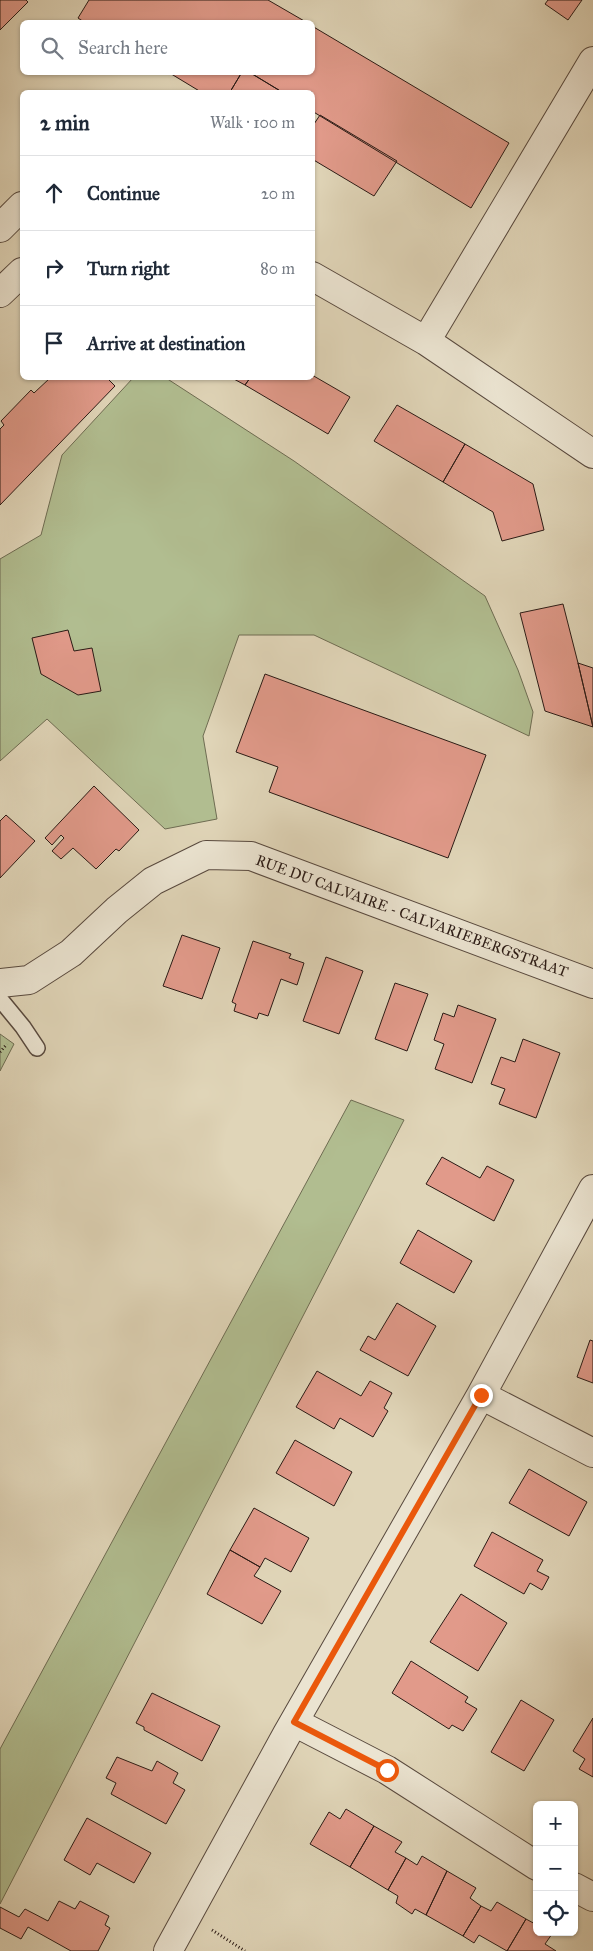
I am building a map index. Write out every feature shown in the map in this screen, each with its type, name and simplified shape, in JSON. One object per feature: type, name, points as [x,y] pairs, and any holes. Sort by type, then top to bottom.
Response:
[{"type":"street","points":[[426,341],[593,61]]},
{"type":"street","points":[[0,228],[20,208]]},
{"type":"street","points":[[0,293],[20,274]]},
{"type":"street","points":[[315,278],[426,341],[593,454]]},
{"type":"street","name":"RUE DU CALVAIRE - CALVARIEBERGSTRAAT","points":[[0,983],[29,980],[71,953],[117,910],[153,881],[206,855],[251,856],[593,984]]},
{"type":"street","points":[[168,1951],[294,1722],[481,1395],[593,1189]]},
{"type":"street","points":[[481,1395],[593,1453]]},
{"type":"street","points":[[294,1722],[387,1770],[533,1863]]},
{"type":"street","points":[[578,1889],[593,1897]]},
{"type":"lane","points":[[0,1000],[23,1027],[37,1048]]},
{"type":"path","points":[[188,1914],[245,1951]]},
{"type":"green space","points":[[131,380],[169,380],[294,461],[485,596],[518,670],[533,712],[529,736],[314,635],[239,635],[203,736],[217,819],[165,829],[47,719],[0,761],[0,559],[41,535],[62,455]]},
{"type":"green space","points":[[0,1034],[14,1044],[0,1071]]},
{"type":"green space","points":[[351,1100],[404,1120],[0,1904],[0,1749]]},
{"type":"building","points":[[0,0],[26,0],[28,2],[0,30]]},
{"type":"building","points":[[89,0],[268,0],[303,20],[81,20],[78,18]]},
{"type":"building","points":[[548,0],[582,0],[568,20],[545,4]]},
{"type":"building","points":[[315,28],[509,143],[471,208],[315,113],[315,90],[279,90],[254,75],[315,75]]},
{"type":"building","points":[[173,75],[240,75],[231,90],[198,90]]},
{"type":"building","points":[[240,75],[254,75],[279,90],[231,90]]},
{"type":"building","points":[[320,115],[397,161],[374,196],[315,161],[315,122]]},
{"type":"building","points":[[315,377],[350,397],[328,434],[245,385],[249,380],[315,380]]},
{"type":"building","points":[[48,380],[109,380],[115,386],[0,505],[0,429],[4,425],[1,421],[31,390],[34,393]]},
{"type":"building","points":[[236,380],[249,380],[245,385]]},
{"type":"building","points":[[397,405],[465,444],[443,482],[374,441]]},
{"type":"building","points":[[465,444],[533,484],[544,530],[502,541],[493,512],[443,482]]},
{"type":"building","points":[[563,604],[593,727],[545,711],[520,613]]},
{"type":"building","points":[[68,630],[74,651],[92,648],[101,691],[78,695],[41,674],[32,638]]},
{"type":"building","points":[[578,663],[593,668],[593,727]]},
{"type":"building","points":[[265,674],[486,755],[448,858],[269,792],[278,767],[236,752]]},
{"type":"building","points":[[94,786],[139,830],[119,851],[116,849],[96,869],[73,848],[61,859],[52,851],[64,838],[61,835],[52,845],[45,838]]},
{"type":"building","points":[[6,815],[35,841],[0,878],[0,821]]},
{"type":"building","points":[[182,935],[220,948],[202,999],[163,986]]},
{"type":"building","points":[[253,941],[291,954],[289,958],[304,963],[297,985],[281,979],[268,1016],[259,1013],[257,1019],[234,1011],[236,1004],[232,1002]]},
{"type":"building","points":[[326,957],[363,971],[339,1034],[303,1021]]},
{"type":"building","points":[[395,983],[428,994],[407,1051],[375,1039]]},
{"type":"building","points":[[458,1005],[496,1019],[472,1083],[435,1069],[444,1044],[434,1040],[443,1013],[454,1017]]},
{"type":"building","points":[[523,1039],[560,1053],[536,1118],[499,1104],[505,1089],[491,1084],[501,1057],[515,1062]]},
{"type":"building","points":[[442,1157],[480,1178],[487,1166],[514,1180],[494,1221],[426,1184]]},
{"type":"building","points":[[418,1230],[472,1261],[454,1293],[400,1263]]},
{"type":"building","points":[[397,1303],[436,1326],[408,1376],[360,1350],[368,1336],[375,1340]]},
{"type":"building","points":[[590,1340],[593,1341],[593,1383],[577,1377]]},
{"type":"building","points":[[317,1371],[361,1396],[370,1381],[392,1393],[384,1408],[388,1411],[373,1437],[340,1418],[334,1429],[296,1407]]},
{"type":"building","points":[[295,1440],[352,1472],[334,1506],[276,1473]]},
{"type":"building","points":[[529,1469],[587,1502],[569,1536],[509,1503]]},
{"type":"building","points":[[254,1508],[309,1538],[291,1572],[265,1558],[260,1567],[230,1550]]},
{"type":"building","points":[[492,1532],[543,1560],[537,1571],[549,1577],[542,1590],[530,1583],[524,1594],[474,1566]]},
{"type":"building","points":[[230,1550],[260,1567],[254,1576],[281,1591],[262,1624],[207,1594]]},
{"type":"building","points":[[461,1594],[507,1623],[478,1671],[430,1642]]},
{"type":"building","points":[[411,1661],[468,1697],[465,1702],[477,1709],[463,1731],[452,1725],[449,1729],[392,1693]]},
{"type":"building","points":[[152,1693],[220,1726],[202,1761],[144,1730],[144,1727],[136,1723]]},
{"type":"building","points":[[521,1700],[554,1720],[524,1771],[491,1752]]},
{"type":"building","points":[[593,1718],[593,1777],[579,1769],[585,1759],[573,1751]]},
{"type":"building","points":[[117,1757],[152,1771],[157,1761],[178,1773],[173,1783],[185,1790],[166,1824],[111,1794],[116,1783],[106,1778]]},
{"type":"building","points":[[346,1809],[374,1826],[350,1867],[310,1844],[329,1812],[340,1819]]},
{"type":"building","points":[[87,1818],[151,1853],[134,1883],[97,1863],[90,1875],[64,1860]]},
{"type":"building","points":[[374,1826],[402,1842],[395,1852],[406,1858],[388,1890],[350,1867]]},
{"type":"building","points":[[422,1856],[447,1871],[426,1915],[415,1909],[412,1914],[396,1903],[398,1896],[388,1890],[406,1858],[417,1865]]},
{"type":"building","points":[[447,1871],[476,1888],[470,1898],[481,1906],[463,1936],[426,1915]]},
{"type":"building","points":[[59,1901],[75,1909],[80,1901],[109,1916],[105,1925],[110,1928],[98,1951],[71,1951],[28,1927],[21,1939],[0,1928],[0,1907],[19,1917],[25,1909],[48,1921]]},
{"type":"building","points":[[497,1902],[526,1919],[507,1951],[479,1935],[474,1943],[463,1936],[481,1906],[491,1911]]},
{"type":"building","points":[[526,1919],[533,1923],[533,1936],[551,1936],[545,1944],[556,1951],[507,1951]]},
{"type":"route","points":[[387,1770],[294,1722],[481,1395]]}]
